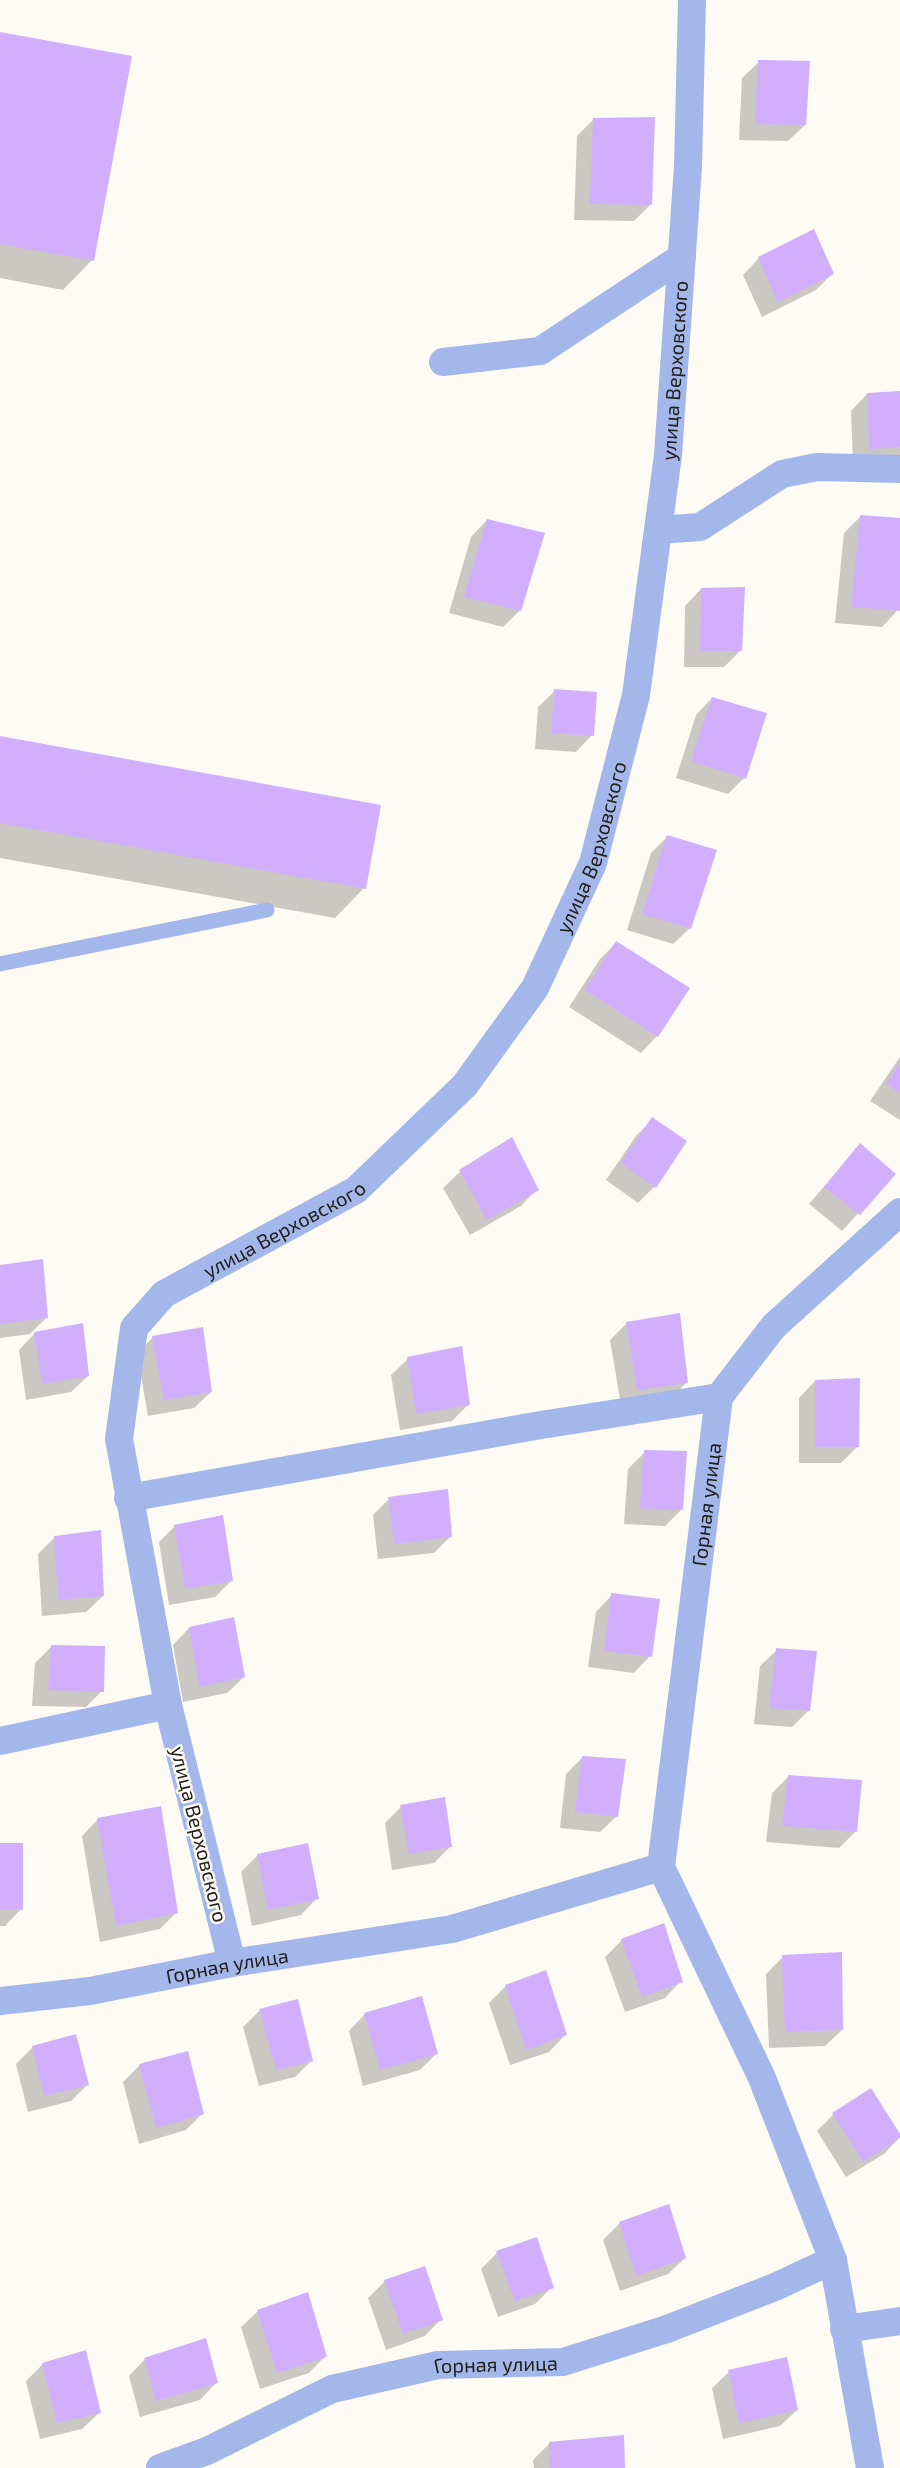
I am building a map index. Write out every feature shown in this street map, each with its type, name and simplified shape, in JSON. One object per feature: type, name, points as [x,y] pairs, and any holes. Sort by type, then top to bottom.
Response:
[{"type":"street","name":"улица Верховского","points":[[232,1963],[168,1705],[128,1498],[119,1439],[134,1328],[164,1294],[356,1190],[465,1085],[534,988],[593,863],[636,695],[668,455],[687,166],[692,0]]},
{"type":"street","points":[[443,362],[540,351],[682,257]]},
{"type":"street","points":[[658,530],[700,527],[782,474],[817,467],[900,469]]},
{"type":"street","points":[[128,1498],[541,1425],[719,1397],[774,1326],[900,1212]]},
{"type":"street","name":"Горная улица","points":[[0,2001],[90,1991],[232,1963],[452,1929],[661,1867],[719,1397]]},
{"type":"street","points":[[0,1741],[168,1705]]},
{"type":"street","points":[[661,1867],[762,2078],[833,2260],[870,2468]]},
{"type":"street","name":"Горная улица","points":[[160,2468],[207,2451],[332,2389],[438,2365],[563,2362],[667,2329],[775,2287],[833,2260]]},
{"type":"street","points":[[844,2329],[900,2321]]},
{"type":"lane","points":[[0,963],[267,910]]},
{"type":"building","points":[[0,32],[132,56],[94,261],[0,244]]},
{"type":"building","points":[[758,60],[810,61],[806,125],[755,124]]},
{"type":"building","points":[[655,117],[652,205],[590,204],[593,118]]},
{"type":"building","points":[[814,229],[834,274],[778,302],[758,257]]},
{"type":"building","points":[[900,391],[900,447],[869,449],[867,393]]},
{"type":"building","points":[[860,515],[900,518],[900,611],[851,607]]},
{"type":"building","points":[[487,519],[545,533],[521,611],[464,597]]},
{"type":"building","points":[[745,587],[742,651],[700,651],[701,588]]},
{"type":"building","points":[[554,689],[597,692],[594,736],[551,733]]},
{"type":"building","points":[[712,697],[767,713],[746,779],[691,761]]},
{"type":"building","points":[[0,736],[381,805],[366,889],[0,823]]},
{"type":"building","points":[[667,835],[717,850],[691,929],[642,914]]},
{"type":"building","points":[[616,941],[690,988],[658,1037],[585,990]]},
{"type":"building","points":[[900,1062],[900,1093],[886,1084]]},
{"type":"building","points":[[652,1117],[687,1141],[656,1188],[621,1163]]},
{"type":"building","points":[[512,1137],[539,1190],[487,1220],[459,1170]]},
{"type":"building","points":[[860,1143],[896,1174],[860,1215],[824,1187]]},
{"type":"building","points":[[43,1259],[48,1318],[0,1324],[0,1265]]},
{"type":"building","points":[[680,1313],[688,1383],[637,1390],[626,1322]]},
{"type":"building","points":[[83,1323],[89,1376],[42,1384],[34,1332]]},
{"type":"building","points":[[203,1327],[212,1392],[164,1400],[152,1336]]},
{"type":"building","points":[[462,1346],[470,1405],[416,1414],[407,1357]]},
{"type":"building","points":[[860,1378],[859,1447],[815,1447],[815,1380]]},
{"type":"building","points":[[644,1450],[687,1451],[683,1510],[640,1508]]},
{"type":"building","points":[[448,1489],[452,1537],[394,1544],[388,1497]]},
{"type":"building","points":[[223,1515],[233,1581],[185,1589],[174,1525]]},
{"type":"building","points":[[101,1530],[104,1596],[58,1600],[54,1536]]},
{"type":"building","points":[[611,1593],[660,1599],[652,1657],[604,1651]]},
{"type":"building","points":[[234,1617],[245,1677],[199,1687],[189,1627]]},
{"type":"building","points":[[51,1645],[105,1646],[104,1692],[48,1690]]},
{"type":"building","points":[[776,1648],[817,1651],[810,1711],[769,1708]]},
{"type":"building","points":[[582,1756],[626,1759],[618,1817],[575,1812]]},
{"type":"building","points":[[788,1775],[862,1780],[857,1832],[782,1826]]},
{"type":"building","points":[[445,1797],[452,1847],[409,1854],[400,1805]]},
{"type":"building","points":[[161,1806],[178,1913],[116,1926],[97,1818]]},
{"type":"building","points":[[0,1843],[23,1843],[23,1910],[0,1910]]},
{"type":"building","points":[[308,1843],[319,1899],[268,1910],[257,1854]]},
{"type":"building","points":[[664,1923],[683,1982],[642,1997],[621,1939]]},
{"type":"building","points":[[842,1952],[843,2030],[785,2032],[782,1955]]},
{"type":"building","points":[[546,1970],[567,2035],[526,2050],[505,1985]]},
{"type":"building","points":[[422,1996],[438,2054],[380,2070],[364,2013]]},
{"type":"building","points":[[298,1999],[313,2061],[276,2070],[259,2009]]},
{"type":"building","points":[[76,2034],[89,2085],[44,2096],[32,2046]]},
{"type":"building","points":[[188,2051],[204,2114],[156,2128],[139,2064]]},
{"type":"building","points":[[871,2088],[900,2134],[900,2138],[863,2162],[832,2113]]},
{"type":"building","points":[[669,2204],[686,2258],[636,2276],[619,2222]]},
{"type":"building","points":[[537,2237],[554,2288],[515,2301],[496,2251]]},
{"type":"building","points":[[425,2266],[443,2320],[403,2334],[384,2280]]},
{"type":"building","points":[[308,2292],[327,2357],[277,2373],[257,2310]]},
{"type":"building","points":[[206,2338],[218,2383],[156,2401],[144,2358]]},
{"type":"building","points":[[86,2350],[101,2413],[57,2423],[42,2363]]},
{"type":"building","points":[[787,2357],[798,2410],[739,2423],[728,2370]]},
{"type":"building","points":[[624,2435],[625,2468],[550,2468],[549,2442]]}]
